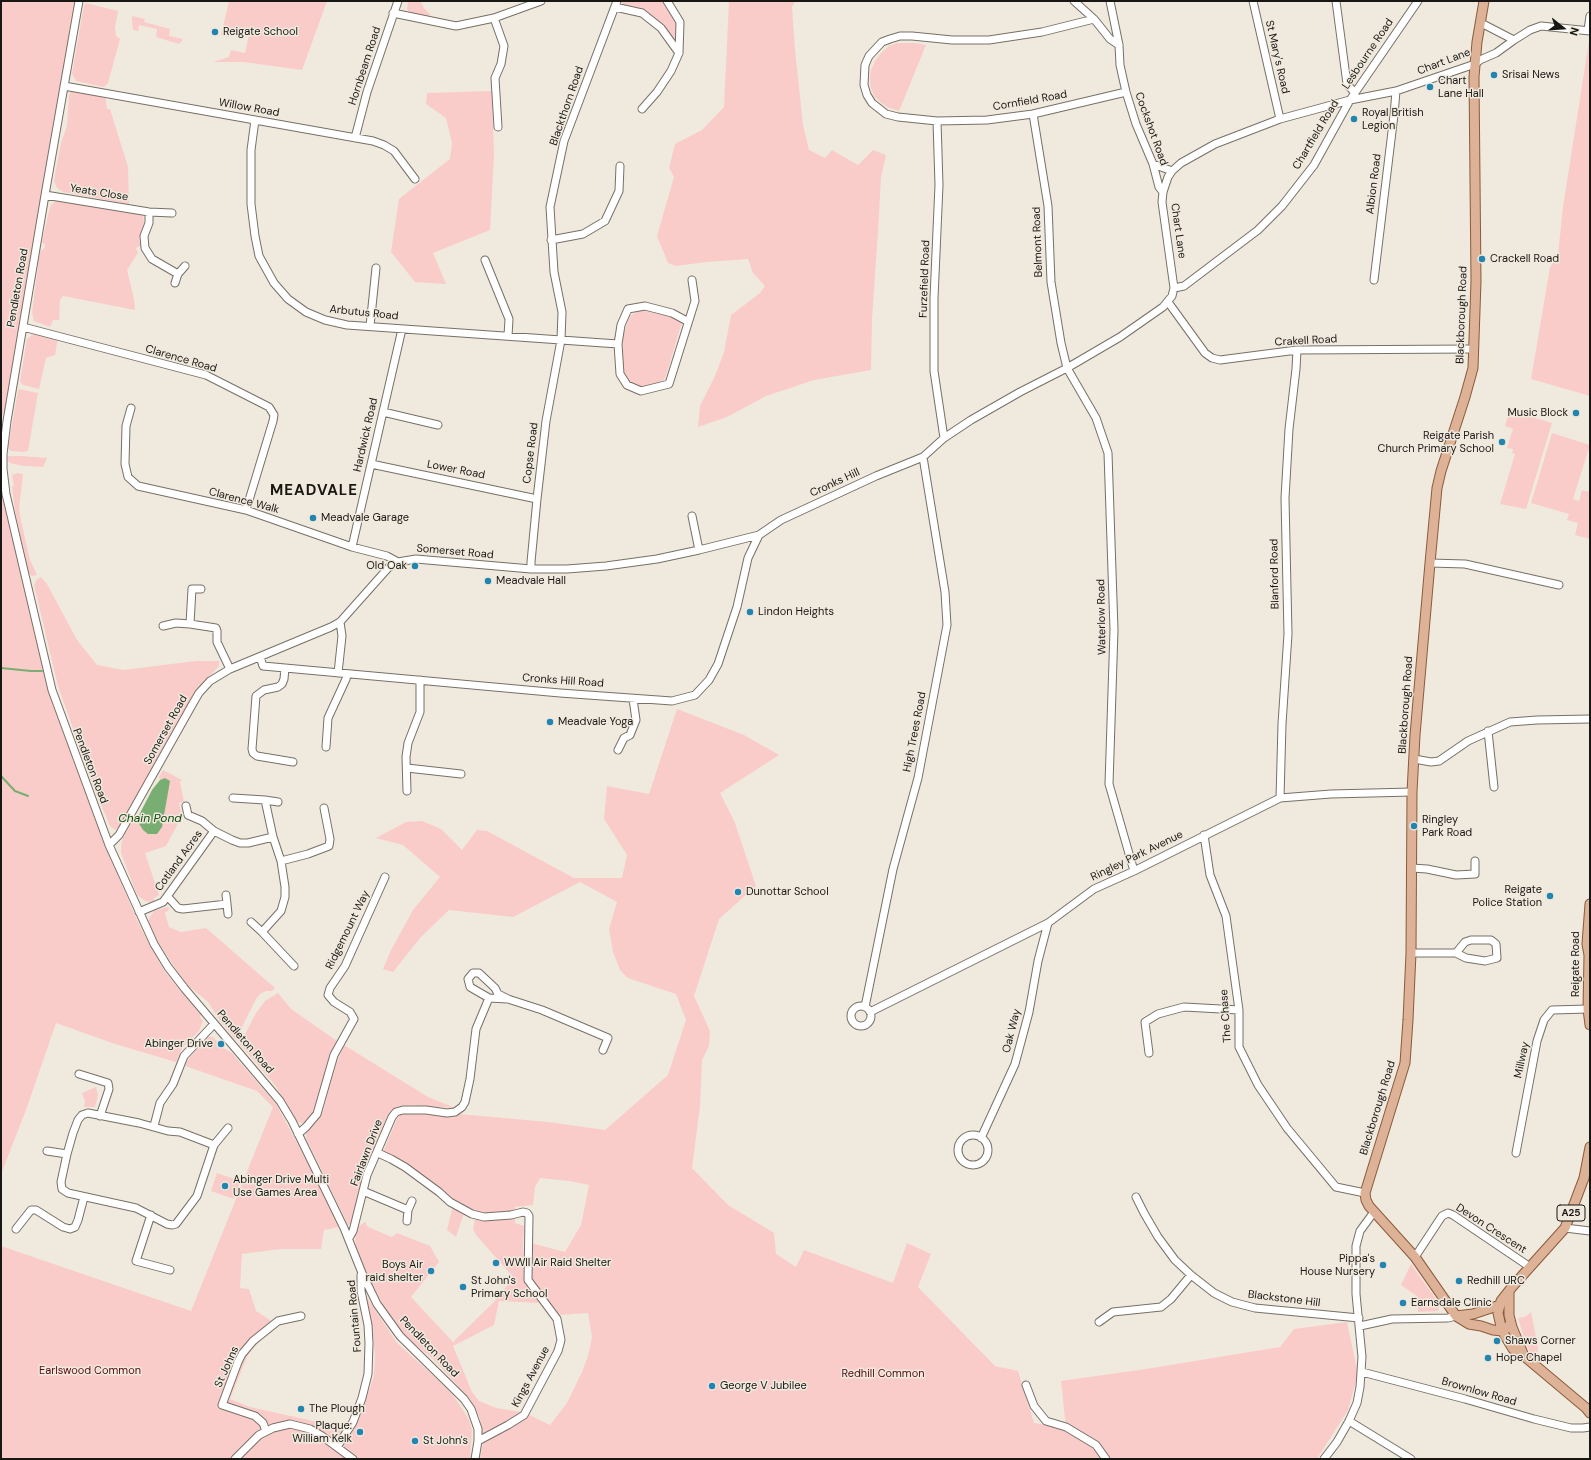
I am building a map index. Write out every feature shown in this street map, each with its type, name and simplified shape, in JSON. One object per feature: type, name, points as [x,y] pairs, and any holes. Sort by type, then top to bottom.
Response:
[{"type":"main road","name":"Blackborough Road","points":[[1365,1193],[1405,1064],[1411,952],[1412,792],[1437,488],[1473,368],[1476,281],[1475,64],[1484,1]]},
{"type":"main road","name":"Reigate Road","points":[[1590,904],[1588,944],[1588,1009],[1590,1025]]},
{"type":"main road","name":"A25","points":[[1500,1304],[1530,1267],[1565,1228],[1584,1178],[1590,1147]]},
{"type":"main road","points":[[1365,1193],[1366,1200],[1374,1212],[1415,1258],[1456,1316],[1469,1324],[1502,1331],[1507,1328],[1510,1319]]},
{"type":"main road","points":[[1509,1292],[1510,1319],[1514,1335],[1524,1356]]},
{"type":"main road","points":[[1456,1316],[1473,1314],[1500,1304]]},
{"type":"main road","points":[[1500,1304],[1510,1319]]},
{"type":"main road","points":[[1500,1304],[1498,1313],[1502,1331],[1514,1349],[1586,1408],[1590,1413]]},
{"type":"main road","points":[[1481,1311],[1481,1326]]},
{"type":"street","name":"Pendleton Road","points":[[80,1],[45,195],[4,438],[4,478],[52,690],[109,845],[154,944],[168,967],[214,1024],[280,1101],[298,1134],[349,1238],[362,1273],[377,1304],[400,1336],[464,1398],[471,1409],[475,1418],[478,1441],[475,1459]]},
{"type":"street","name":"Hornbeam Road","points":[[355,138],[367,92],[398,1]]},
{"type":"street","points":[[519,9],[520,1]]},
{"type":"street","points":[[393,14],[456,26],[494,18],[541,1]]},
{"type":"street","points":[[642,109],[657,92],[671,71],[678,53],[680,22],[667,1]]},
{"type":"street","points":[[1074,1],[1094,19],[1110,40],[1118,45]]},
{"type":"street","name":"Cockshot Road","points":[[1110,1],[1126,92],[1136,124],[1153,164],[1159,187],[1162,192]]},
{"type":"street","name":"St Mary's Road","points":[[1253,1],[1280,119]]},
{"type":"street","points":[[1336,1],[1347,84],[1355,93]]},
{"type":"street","name":"Lesbourne Road","points":[[1350,100],[1418,1]]},
{"type":"street","points":[[616,4],[642,13],[662,28],[678,53]]},
{"type":"street","name":"Blackthorn Road","points":[[561,340],[562,312],[554,272],[550,207],[564,141],[616,4]]},
{"type":"street","points":[[1589,30],[1590,16]]},
{"type":"street","points":[[494,18],[504,46],[495,78],[498,127]]},
{"type":"street","name":"Cornfield Road","points":[[1094,19],[1014,37],[972,41],[900,36],[882,42],[869,56],[865,65],[864,86],[872,103],[886,114],[898,117],[937,121],[987,120],[1033,114],[1126,92]]},
{"type":"street","points":[[1481,24],[1514,40]]},
{"type":"street","name":"Chart Lane","points":[[1174,288],[1162,202],[1162,192],[1172,171],[1181,162],[1215,144],[1280,119],[1350,100],[1396,91],[1475,64],[1480,60],[1496,53],[1530,30],[1541,26],[1589,30]]},
{"type":"street","name":"Willow Road","points":[[64,86],[378,143],[388,148],[398,156],[415,179]]},
{"type":"street","name":"Albion Road","points":[[1374,280],[1396,91]]},
{"type":"street","name":"Chartfield Road","points":[[1174,288],[1184,286],[1252,235],[1282,206],[1314,165],[1350,100]]},
{"type":"street","name":"Belmont Road","points":[[1033,114],[1048,206],[1051,282],[1056,317],[1067,368]]},
{"type":"street","name":"Arbutus Road","points":[[255,120],[251,150],[251,204],[256,246],[268,275],[288,299],[315,316],[336,323],[618,344]]},
{"type":"street","name":"Furzefield Road","points":[[937,121],[939,184],[934,298],[934,371],[944,438]]},
{"type":"street","points":[[1153,164],[1172,171]]},
{"type":"street","points":[[551,240],[583,234],[605,221],[619,191],[620,166]]},
{"type":"street","name":"Yeats Close","points":[[45,195],[149,212],[172,213]]},
{"type":"street","points":[[149,212],[149,223],[144,236],[145,248],[152,259],[178,274]]},
{"type":"street","points":[[485,260],[509,319],[508,336]]},
{"type":"street","points":[[175,283],[178,274],[185,266]]},
{"type":"street","points":[[370,326],[376,268]]},
{"type":"street","points":[[688,321],[672,313],[645,306],[628,309],[621,325],[618,344],[620,374],[627,385],[641,391],[669,384],[688,321],[694,301],[692,280]]},
{"type":"street","points":[[923,457],[944,438],[977,416],[1067,368],[1132,330],[1168,302],[1172,296],[1174,288]]},
{"type":"street","name":"Crakell Road","points":[[1168,302],[1205,353],[1212,358],[1220,360],[1297,350],[1473,349]]},
{"type":"street","name":"Clarence Road","points":[[23,327],[206,375],[269,407],[274,415],[273,421],[246,510]]},
{"type":"street","name":"Hardwick Road","points":[[352,547],[402,328]]},
{"type":"street","name":"Copse Road","points":[[531,569],[537,499],[548,407],[561,340]]},
{"type":"street","name":"Blanford Road","points":[[1280,798],[1282,724],[1288,634],[1285,498],[1289,429],[1297,350]]},
{"type":"street","name":"Waterlow Road","points":[[1067,368],[1096,418],[1108,453],[1114,630],[1109,784],[1134,871]]},
{"type":"street","name":"Clarence Walk","points":[[131,408],[126,426],[125,464],[126,473],[134,483],[142,487],[246,510],[352,547],[387,556],[398,562]]},
{"type":"street","points":[[383,412],[438,425]]},
{"type":"street","name":"Cronks Hill","points":[[759,535],[781,520],[876,476],[923,457]]},
{"type":"street","name":"High Trees Road","points":[[867,1009],[893,869],[918,778],[947,625],[945,592],[923,457]]},
{"type":"street","name":"Lower Road","points":[[371,464],[537,499]]},
{"type":"street","points":[[692,516],[699,550]]},
{"type":"street","name":"Somerset Road","points":[[109,845],[120,835],[200,693],[210,681],[230,669],[331,628],[340,622],[389,567],[398,562],[416,559],[531,569],[567,569],[606,566],[657,559],[759,535]]},
{"type":"street","name":"Cronks Hill Road","points":[[260,657],[264,666],[672,702],[695,695],[709,680],[718,664],[736,607],[748,558],[759,535]]},
{"type":"street","points":[[1430,563],[1465,564],[1559,585]]},
{"type":"street","points":[[190,624],[192,589],[201,589]]},
{"type":"street","points":[[338,673],[342,636],[340,622]]},
{"type":"street","points":[[163,626],[176,623],[216,628],[217,642],[230,669]]},
{"type":"street","points":[[285,668],[282,684],[278,687],[264,690],[256,696],[252,749],[253,753],[257,756],[293,762]]},
{"type":"street","points":[[326,747],[328,718],[347,674]]},
{"type":"street","points":[[407,791],[406,757],[408,743],[420,712],[420,680]]},
{"type":"street","points":[[618,750],[624,738],[630,735],[636,720],[633,699]]},
{"type":"street","points":[[1414,759],[1431,762],[1439,761],[1468,741],[1510,722],[1537,720],[1590,720]]},
{"type":"street","points":[[1488,731],[1494,788]]},
{"type":"street","points":[[407,768],[461,774]]},
{"type":"street","name":"Ringley Park Avenue","points":[[867,1009],[1048,923],[1094,889],[1134,871],[1280,798],[1331,794],[1412,792]]},
{"type":"street","points":[[233,798],[278,802]]},
{"type":"street","points":[[262,932],[276,917],[284,904],[285,887],[281,861],[273,837],[265,800]]},
{"type":"street","name":"Cotland Acres","points":[[186,806],[188,815],[202,821],[214,831],[232,840],[248,843],[273,837]]},
{"type":"street","points":[[281,861],[308,854],[329,846],[330,839],[324,808]]},
{"type":"street","name":"Cotland Acres","points":[[139,912],[157,905],[168,896],[214,831]]},
{"type":"street","name":"The Chase","points":[[1204,836],[1210,875],[1226,916],[1239,1010],[1239,1047],[1258,1085],[1287,1128],[1336,1187],[1365,1193]]},
{"type":"street","points":[[1411,868],[1427,868],[1456,875],[1475,874],[1475,861]]},
{"type":"street","name":"Ridgemount Way","points":[[298,1134],[306,1128],[317,1114],[337,1047],[354,1019],[350,1012],[334,1002],[328,995],[330,988],[345,966],[385,877]]},
{"type":"street","points":[[168,896],[178,908],[183,909],[227,904]]},
{"type":"street","points":[[226,896],[228,914]]},
{"type":"street","points":[[251,922],[294,966]]},
{"type":"street","name":"Oak Way","points":[[981,1138],[1015,1064],[1029,1012],[1038,961],[1048,923]]},
{"type":"street","points":[[1411,952],[1456,953],[1466,958],[1485,961],[1497,958],[1496,944],[1491,940],[1471,940],[1465,942],[1456,953]]},
{"type":"street","points":[[508,999],[489,998],[470,987],[468,979],[473,973],[478,974],[496,988],[498,994],[508,999],[542,1010],[610,1036],[603,1050]]},
{"type":"street","name":"Fairlawn Drive","points":[[349,1238],[353,1231],[367,1175],[378,1153],[392,1117],[396,1112],[403,1110],[426,1110],[447,1113],[455,1112],[462,1107],[465,1102],[470,1079],[476,1029],[489,998]]},
{"type":"street","points":[[1149,1053],[1145,1022],[1158,1014],[1184,1007],[1239,1010]]},
{"type":"street","name":"Millway","points":[[1516,1153],[1537,1041],[1544,1020],[1552,1010],[1588,1009]]},
{"type":"street","points":[[154,1126],[160,1103],[173,1084],[184,1056],[214,1024]]},
{"type":"street","points":[[79,1074],[108,1083],[109,1089],[100,1116]]},
{"type":"street","points":[[214,1145],[180,1132],[168,1131],[154,1126],[88,1113],[82,1115],[78,1120],[67,1154],[61,1182],[62,1189],[68,1193],[136,1208],[167,1224],[176,1224],[197,1196],[214,1145],[228,1128]]},
{"type":"street","points":[[967,1136],[976,1136],[981,1138],[987,1145],[988,1150],[986,1157],[981,1163],[976,1165],[966,1164],[959,1157],[958,1152],[960,1142],[967,1136]]},
{"type":"street","points":[[47,1151],[67,1154]]},
{"type":"street","name":"Kings Avenue","points":[[378,1153],[405,1167],[450,1202],[472,1214],[484,1217],[511,1215],[522,1212],[527,1213],[529,1216],[528,1280],[557,1319],[561,1340],[558,1351],[524,1415],[478,1441]]},
{"type":"street","points":[[363,1191],[408,1210]]},
{"type":"street","points":[[16,1229],[31,1210],[36,1210],[63,1227],[70,1229],[75,1227],[84,1197]]},
{"type":"street","name":"Blackstone Hill","points":[[1136,1197],[1158,1237],[1175,1260],[1214,1293],[1232,1302],[1255,1308],[1360,1322],[1392,1319],[1448,1318],[1456,1316]]},
{"type":"street","points":[[406,1221],[408,1210],[412,1201]]},
{"type":"street","points":[[1324,1459],[1337,1442],[1357,1403],[1362,1372],[1360,1322],[1355,1272],[1357,1239],[1360,1231],[1374,1212]]},
{"type":"street","name":"Devon Crescent","points":[[1415,1258],[1442,1216],[1448,1213],[1530,1267]]},
{"type":"street","points":[[152,1215],[136,1261],[170,1270]]},
{"type":"street","points":[[1565,1228],[1590,1231]]},
{"type":"street","name":"Fountain Road","points":[[338,1447],[353,1422],[362,1398],[368,1374],[368,1326],[361,1292],[362,1273]]},
{"type":"street","points":[[1099,1322],[1112,1312],[1161,1307],[1171,1299],[1191,1275]]},
{"type":"street","name":"St Johns","points":[[266,1431],[262,1423],[255,1416],[222,1405],[238,1362],[252,1341],[278,1322],[301,1316]]},
{"type":"street","name":"Brownlow Road","points":[[1362,1372],[1465,1399],[1534,1420],[1571,1428],[1590,1427]]},
{"type":"street","points":[[1026,1385],[1034,1406],[1046,1421],[1066,1427],[1096,1445],[1106,1459]]},
{"type":"street","points":[[1349,1421],[1411,1459]]},
{"type":"street","points":[[235,1459],[259,1435],[266,1431],[290,1424],[300,1425],[322,1436],[353,1459]]},
{"type":"green space","points":[[1,1],[76,1],[70,25],[68,45],[6,406],[1,420]]},
{"type":"green space","points":[[229,1],[327,1],[302,70],[244,62],[213,62],[229,57],[231,50],[245,53],[249,35],[230,30],[229,37],[221,35]]},
{"type":"green space","points":[[408,1],[420,1],[430,14],[429,17],[410,13],[407,9]]},
{"type":"green space","points":[[622,1],[664,1],[677,23],[677,48],[653,19],[621,7]]},
{"type":"green space","points":[[729,1],[795,1],[792,7],[795,50],[803,125],[809,150],[825,158],[832,150],[858,165],[873,150],[886,155],[881,177],[872,319],[871,370],[814,380],[766,396],[727,417],[698,427],[700,406],[715,376],[724,352],[731,315],[760,293],[765,286],[753,273],[748,259],[676,266],[668,263],[657,236],[674,177],[669,168],[675,144],[702,130],[724,107]]},
{"type":"green space","points":[[86,3],[118,11],[115,28],[116,36],[120,39],[108,83],[104,87],[76,81],[72,74],[84,5]]},
{"type":"green space","points":[[132,16],[145,19],[144,22],[170,29],[169,36],[183,39],[179,44],[156,37],[157,29],[139,25],[138,31],[133,30]]},
{"type":"green space","points":[[1589,41],[1590,396],[1531,379],[1550,267],[1558,255],[1563,207]]},
{"type":"green space","points":[[897,43],[916,43],[926,45],[899,111],[887,107],[874,96],[870,79],[871,70],[881,53],[889,46]]},
{"type":"green space","points":[[74,90],[105,94],[107,109],[110,109],[128,167],[129,204],[63,192],[57,188],[54,181],[56,169],[61,143],[67,126],[69,96],[70,92]]},
{"type":"green space","points":[[492,91],[494,155],[490,230],[433,253],[446,284],[415,282],[391,252],[399,199],[450,159],[452,143],[446,118],[426,104],[427,93]]},
{"type":"green space","points":[[56,200],[136,213],[143,216],[144,222],[139,240],[141,245],[136,248],[138,253],[127,270],[135,310],[63,296],[60,300],[59,320],[53,320],[50,327],[34,321],[32,312],[40,251],[44,249],[45,245],[42,242],[49,211],[51,205]]},
{"type":"green space","points":[[640,310],[672,317],[682,322],[665,379],[654,385],[643,388],[627,380],[623,373],[623,336],[630,316]]},
{"type":"green space","points":[[34,333],[58,337],[55,355],[46,358],[39,389],[23,385],[20,381],[27,339]]},
{"type":"green space","points":[[19,389],[38,393],[28,451],[24,452],[11,451],[8,448]]},
{"type":"green space","points":[[1516,412],[1552,423],[1526,509],[1500,504],[1515,454],[1512,453],[1513,449],[1507,448],[1513,429],[1505,426],[1508,416],[1514,418]]},
{"type":"green space","points":[[1552,433],[1590,445],[1573,499],[1579,501],[1582,490],[1588,492],[1590,487],[1590,539],[1575,535],[1578,523],[1567,520],[1569,514],[1531,503]]},
{"type":"green space","points":[[7,457],[47,458],[43,467],[24,466],[10,463]]},
{"type":"green space","points":[[18,473],[23,474],[19,508],[21,521],[30,560],[37,575],[32,576],[28,572],[15,511],[12,475]]},
{"type":"green space","points":[[1,489],[51,700],[112,862],[150,946],[165,972],[201,1015],[200,1017],[203,1021],[199,1031],[182,1048],[176,1062],[115,1044],[56,1023],[26,1110],[1,1174]]},
{"type":"green space","points":[[41,577],[47,584],[77,640],[97,665],[123,670],[196,661],[219,661],[219,666],[200,686],[120,826],[115,830],[110,826],[93,785],[58,686],[34,585],[37,579]]},
{"type":"green space","name":"Redhill Common","points":[[677,709],[744,735],[779,755],[720,793],[735,823],[756,886],[719,919],[694,996],[710,1031],[709,1046],[702,1060],[700,1106],[692,1168],[728,1205],[774,1233],[776,1254],[796,1267],[804,1250],[893,1283],[907,1243],[931,1254],[918,1287],[995,1366],[1018,1371],[1034,1423],[1066,1428],[1061,1381],[1280,1347],[1294,1329],[1347,1322],[1358,1374],[1348,1410],[1317,1459],[480,1459],[483,1443],[529,1415],[550,1425],[567,1403],[582,1372],[588,1356],[592,1337],[588,1313],[559,1315],[531,1279],[531,1243],[565,1252],[581,1225],[589,1185],[540,1178],[535,1187],[533,1205],[515,1207],[515,1223],[524,1226],[524,1273],[535,1295],[541,1303],[499,1301],[494,1325],[453,1346],[472,1392],[479,1401],[496,1408],[522,1412],[482,1436],[480,1418],[468,1397],[433,1359],[412,1342],[392,1321],[370,1281],[356,1250],[355,1236],[358,1227],[365,1222],[368,1227],[392,1237],[397,1233],[430,1246],[439,1262],[411,1297],[453,1342],[496,1300],[495,1299],[514,1278],[476,1235],[473,1229],[476,1215],[465,1210],[456,1237],[447,1230],[454,1201],[441,1188],[394,1157],[383,1152],[396,1121],[400,1115],[408,1112],[416,1112],[446,1115],[459,1114],[548,1122],[605,1130],[668,1075],[686,1020],[676,994],[628,978],[620,970],[613,952],[609,929],[617,902],[580,882],[513,917],[449,910],[420,938],[393,972],[383,969],[391,950],[413,910],[440,877],[403,845],[376,838],[406,822],[422,821],[441,829],[462,850],[477,830],[487,831],[574,878],[622,878],[627,855],[604,819],[607,786],[649,794]]},
{"type":"green space","points":[[163,770],[182,780],[180,782],[184,802],[179,803],[182,816],[166,846],[145,853],[159,895],[154,898],[154,901],[150,902],[145,901],[137,895],[121,853],[121,846],[123,838],[131,823],[138,817],[138,822],[164,818],[169,781],[165,778],[160,780],[159,777]]},
{"type":"green space","points":[[168,907],[170,909],[165,913],[169,927],[181,932],[206,928],[275,988],[272,991],[266,991],[260,994],[256,999],[235,1039],[221,1022],[208,1002],[185,983],[156,939],[148,922],[154,911]]},
{"type":"green space","points":[[278,993],[291,1009],[337,1041],[329,1060],[314,1114],[305,1123],[300,1123],[296,1120],[275,1085],[240,1044],[256,1013],[265,1001]]},
{"type":"green space","name":"Earlswood Common","points":[[207,1037],[213,1037],[223,1048],[231,1052],[276,1104],[313,1172],[339,1227],[324,1230],[321,1249],[280,1249],[242,1254],[240,1288],[249,1289],[256,1311],[270,1320],[275,1327],[252,1349],[247,1357],[230,1399],[250,1407],[345,1428],[360,1417],[374,1376],[375,1355],[373,1334],[366,1296],[397,1343],[452,1394],[463,1410],[469,1420],[472,1430],[470,1459],[1,1459],[1,1246],[191,1311],[273,1107],[257,1091],[185,1066],[189,1058]]},
{"type":"green space","points":[[344,1045],[428,1097],[455,1108],[408,1105],[399,1106],[392,1110],[351,1224],[348,1225],[306,1138],[306,1133],[309,1128],[323,1111],[336,1064]]},
{"type":"green space","points":[[96,1087],[98,1095],[95,1107],[84,1107],[85,1101],[82,1093]]},
{"type":"green space","name":"Abinger Drive Multi Use Games Area","points":[[217,1173],[240,1181],[234,1199],[211,1191]]},
{"type":"green space","points":[[1411,1264],[1440,1305],[1438,1311],[1418,1312],[1417,1296],[1401,1285]]},
{"type":"green space","points":[[1531,1312],[1538,1348],[1537,1359],[1529,1350],[1518,1318],[1525,1317]]},
{"type":"water","name":"Chain Pond","points":[[165,778],[170,781],[162,827],[157,834],[148,834],[143,830],[138,822],[138,817],[152,790],[160,780]]},
{"type":"waterway","points":[[1,668],[42,671]]},
{"type":"waterway","points":[[1,776],[15,791],[28,796]]},
{"type":"place","name":"Reigate School","points":[[215,32]]},
{"type":"place","name":"Srisai News","points":[[1494,75]]},
{"type":"place","name":"Chart Lane Hall","points":[[1430,87]]},
{"type":"place","name":"Royal British Legion","points":[[1354,119]]},
{"type":"place","name":"Crackell Road","points":[[1482,259]]},
{"type":"place","name":"Music Block","points":[[1576,413]]},
{"type":"place","name":"Reigate Parish Church Primary School","points":[[1502,442]]},
{"type":"place","name":"Meadvale Garage","points":[[313,518]]},
{"type":"place","name":"Old Oak","points":[[415,566]]},
{"type":"place","name":"Meadvale Hall","points":[[488,581]]},
{"type":"place","name":"Lindon Heights","points":[[750,612]]},
{"type":"place","name":"Meadvale Yoga","points":[[550,722]]},
{"type":"place","name":"Ringley Park Road","points":[[1414,826]]},
{"type":"place","name":"Dunottar School","points":[[738,892]]},
{"type":"place","name":"Reigate Police Station","points":[[1550,896]]},
{"type":"place","name":"Abinger Drive","points":[[221,1044]]},
{"type":"place","name":"Abinger Drive Multi Use Games Area","points":[[225,1186]]},
{"type":"place","name":"WWII Air Raid Shelter","points":[[496,1263]]},
{"type":"place","name":"Pippa's House Nursery","points":[[1383,1265]]},
{"type":"place","name":"Boys Air raid shelter","points":[[431,1271]]},
{"type":"place","name":"Redhill URC","points":[[1459,1281]]},
{"type":"place","name":"St John's Primary School","points":[[463,1287]]},
{"type":"place","name":"Earnsdale Clinic","points":[[1403,1303]]},
{"type":"place","name":"Shaws Corner","points":[[1497,1341]]},
{"type":"place","name":"Hope Chapel","points":[[1488,1358]]},
{"type":"place","name":"George V Jubilee","points":[[712,1386]]},
{"type":"place","name":"The Plough","points":[[301,1409]]},
{"type":"place","name":"Plaque: William Kelk","points":[[360,1432]]},
{"type":"place","name":"St John's","points":[[415,1441]]},
{"type":"district","name":"MEADVALE","points":[[314,491]]}]
